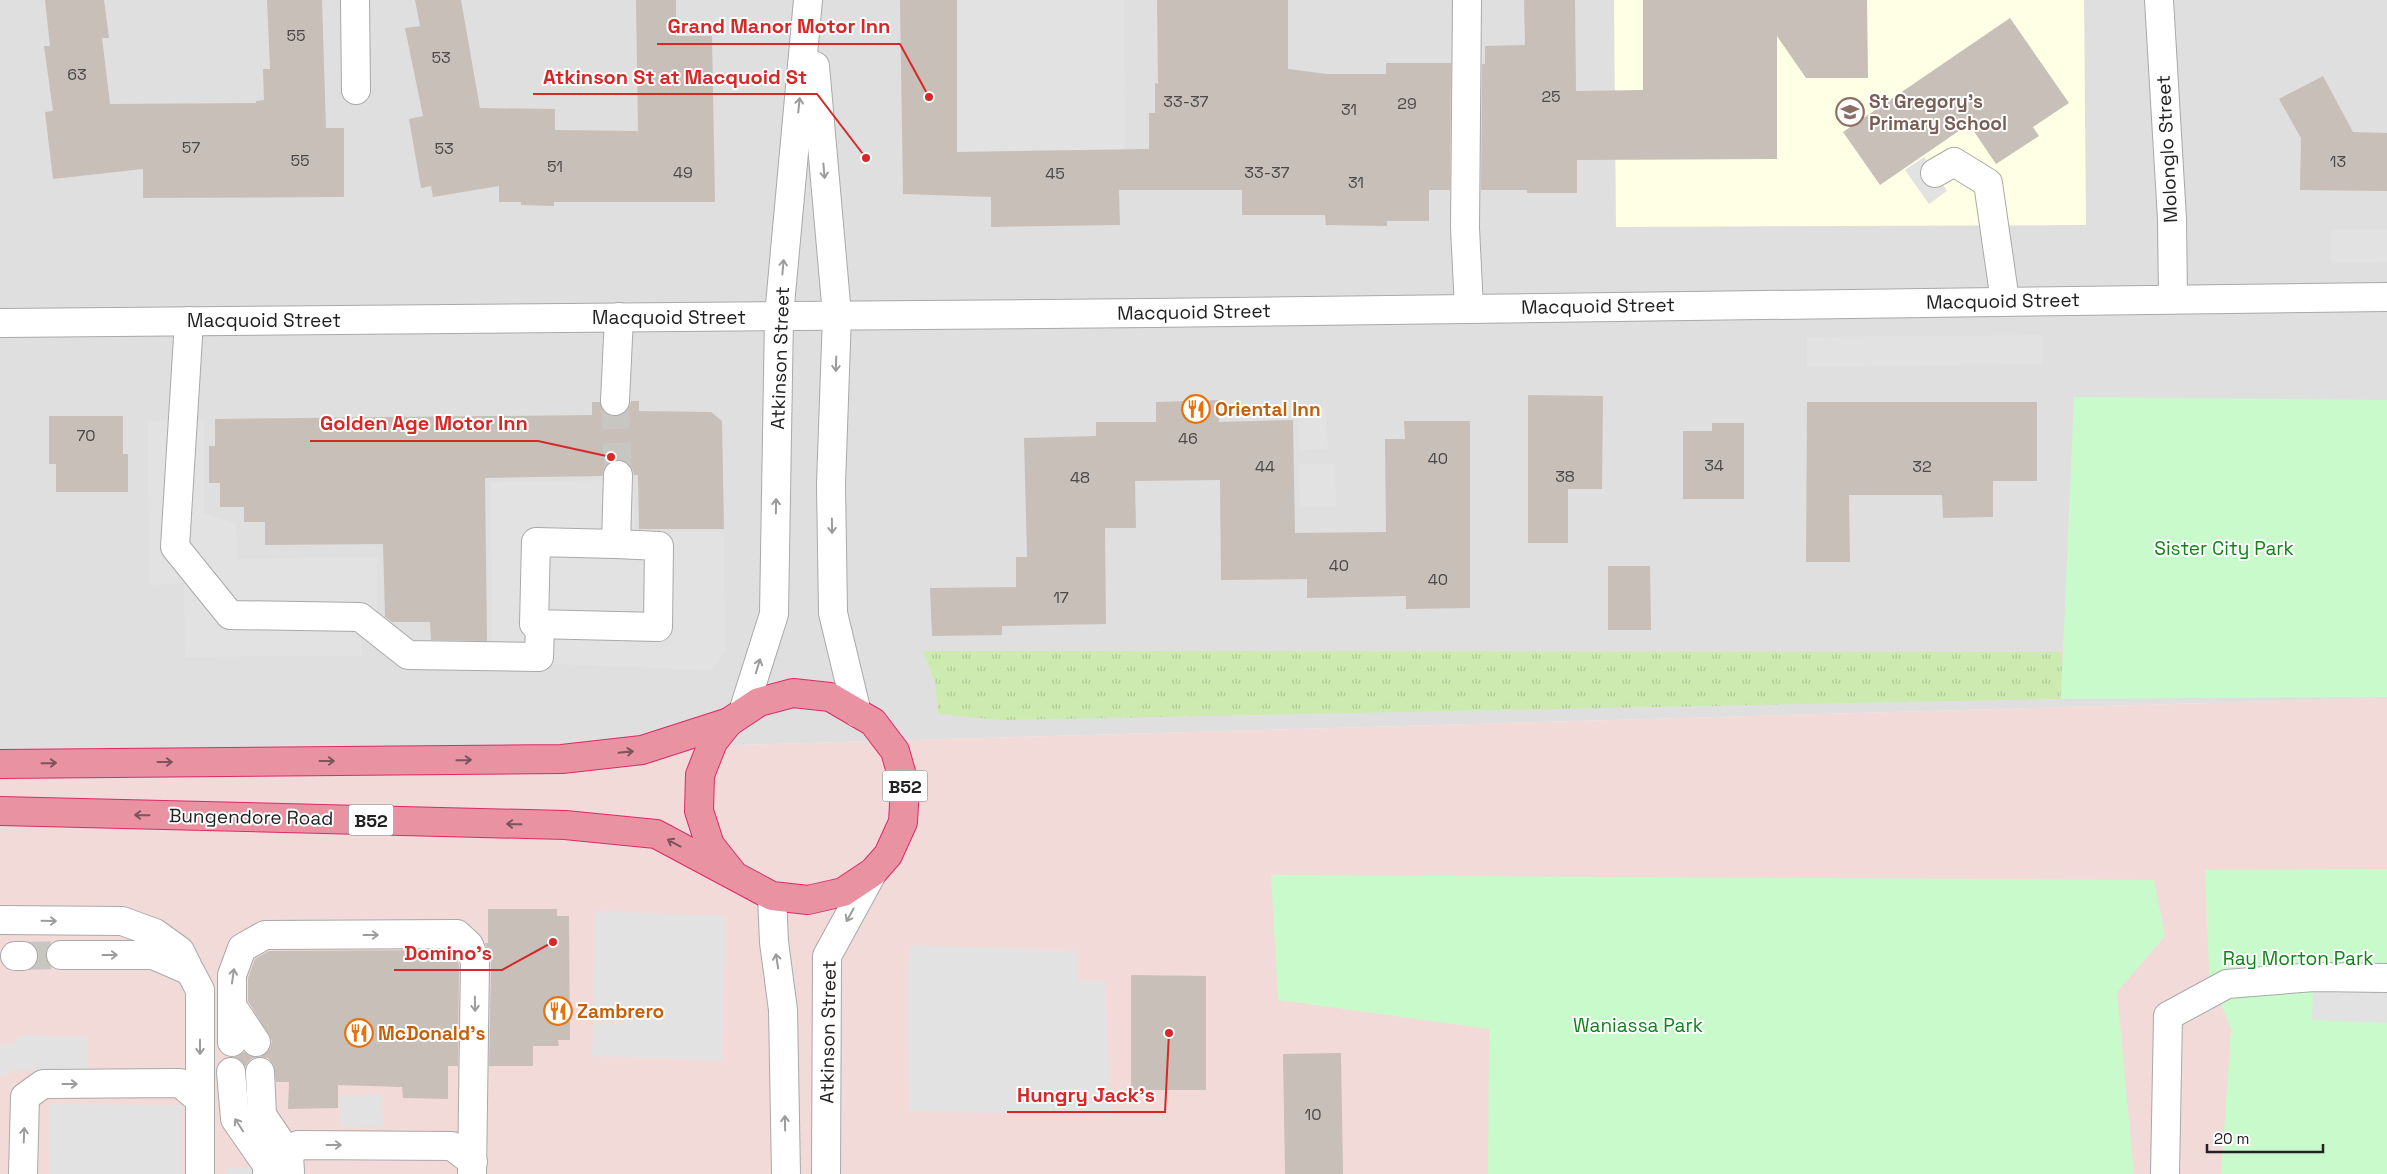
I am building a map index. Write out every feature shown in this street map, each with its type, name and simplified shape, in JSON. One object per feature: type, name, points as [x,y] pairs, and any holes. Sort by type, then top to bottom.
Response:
[{"type":"highway","name":"B52","points":[[0,764],[562,759],[642,750],[736,717],[759,702],[794,693],[830,697],[874,722],[895,751],[905,786],[903,822],[888,855],[873,872],[843,892],[808,900],[772,896],[732,874],[710,845],[699,811],[700,775],[713,742],[736,717]]},
{"type":"highway","name":"Bungendore Road","points":[[0,811],[565,825],[656,834],[732,874]]},
{"type":"street","points":[[354,0],[356,90]]},
{"type":"street","name":"Atkinson Street","points":[[809,0],[837,315],[832,484],[833,613],[857,713]]},
{"type":"street","name":"Atkinson Street","points":[[736,717],[774,614],[779,316],[809,0]]},
{"type":"street","points":[[1467,0],[1465,228],[1470,308]]},
{"type":"street","name":"Molonglo Street","points":[[2158,0],[2172,219],[2173,299]]},
{"type":"street","points":[[1935,174],[1954,162],[1988,183],[2005,301]]},
{"type":"street","name":"Macquoid Street","points":[[0,323],[2387,297]]},
{"type":"street","points":[[615,401],[619,317]]},
{"type":"street","points":[[189,321],[174,548],[230,616],[360,617],[408,654],[538,658],[540,624]]},
{"type":"street","points":[[616,544],[618,475]]},
{"type":"street","points":[[536,542],[616,544],[660,546],[658,627],[534,624],[536,542]]},
{"type":"street","name":"Atkinson Street","points":[[826,1174],[827,956],[873,872]]},
{"type":"street","points":[[772,896],[774,942],[783,1010],[786,1174]]},
{"type":"street","points":[[0,920],[122,921],[156,933],[180,951],[200,990],[200,1174]]},
{"type":"street","points":[[244,1042],[232,1006],[232,975],[242,948],[265,935],[457,934],[469,945],[475,962],[473,1168]]},
{"type":"street","points":[[61,955],[153,955],[190,970]]},
{"type":"street","points":[[2165,1174],[2168,1016],[2228,984],[2314,977],[2387,978]]},
{"type":"street","points":[[231,1072],[235,1119],[267,1165],[267,1174]]},
{"type":"street","points":[[260,1072],[262,1115],[290,1164]]},
{"type":"street","points":[[23,1174],[25,1097],[43,1084],[180,1083],[200,1100]]},
{"type":"street","points":[[290,1164],[298,1145],[452,1146],[473,1168]]},
{"type":"shaded area","points":[[0,0],[2387,0],[2387,698],[0,766]]},
{"type":"shaded area","points":[[957,0],[1124,0],[1125,150],[990,151],[991,196],[957,196]]},
{"type":"shaded area","name":"St Gregory's Primary School","points":[[1614,0],[2084,0],[2086,225],[1616,227]]},
{"type":"shaded area","points":[[1924,157],[1947,191],[1929,204],[1905,170]]},
{"type":"shaded area","points":[[2330,230],[2387,230],[2387,262],[2331,263]]},
{"type":"shaded area","points":[[2043,335],[2043,364],[1807,367],[1807,337]]},
{"type":"shaded area","points":[[1325,407],[1328,449],[1300,450],[1296,409]]},
{"type":"shaded area","points":[[204,420],[204,513],[236,524],[238,559],[377,557],[377,618],[360,617],[362,656],[185,657],[184,583],[149,585],[148,421]]},
{"type":"shaded area","points":[[1299,464],[1335,464],[1336,506],[1300,507]]},
{"type":"shaded area","points":[[633,480],[635,532],[724,532],[725,652],[711,670],[527,663],[527,641],[492,642],[491,482]]},
{"type":"shaded area","points":[[2387,698],[2387,1174],[0,1174],[0,766]]},
{"type":"shaded area","points":[[596,911],[726,916],[722,1061],[592,1056]]},
{"type":"shaded area","points":[[911,945],[1077,951],[1077,981],[1105,981],[1111,1115],[909,1111],[907,974]]},
{"type":"shaded area","points":[[2313,989],[2387,991],[2387,1023],[2312,1020]]},
{"type":"shaded area","points":[[20,1036],[87,1037],[87,1070],[11,1070],[6,1076],[0,1076],[0,1045],[13,1045]]},
{"type":"shaded area","points":[[382,1094],[383,1126],[341,1127],[340,1095]]},
{"type":"shaded area","points":[[50,1104],[182,1105],[182,1174],[50,1174]]},
{"type":"shaded area","points":[[227,1168],[259,1168],[277,1174],[227,1174]]},
{"type":"green space","name":"Sister City Park","points":[[2074,397],[2387,400],[2387,697],[2061,699]]},
{"type":"green space","points":[[923,651],[2062,652],[2061,699],[1001,720],[938,714],[935,682]]},
{"type":"green space","name":"Ray Morton Park","points":[[2387,869],[2387,1174],[2221,1174],[2231,1029],[2209,973],[2205,870]]},
{"type":"green space","name":"Waniassa Park","points":[[1271,875],[2154,880],[2165,936],[2117,992],[2134,1174],[1488,1174],[1489,1029],[1278,1000]]},
{"type":"building","points":[[45,0],[104,0],[109,38],[102,38],[110,104],[256,103],[256,101],[264,100],[263,69],[270,69],[267,0],[322,0],[326,128],[344,128],[344,197],[143,198],[143,169],[53,179],[45,112],[53,111],[44,46],[50,46]]},
{"type":"building","points":[[415,0],[461,0],[480,108],[555,109],[555,130],[638,131],[636,0],[676,0],[676,36],[712,36],[715,202],[554,202],[554,206],[521,205],[521,202],[499,202],[499,186],[433,197],[431,186],[421,188],[409,119],[423,116],[405,28],[420,26]]},
{"type":"building","points":[[900,0],[957,0],[957,152],[1149,149],[1149,113],[1155,113],[1155,83],[1158,84],[1157,0],[1288,0],[1288,69],[1327,74],[1386,74],[1386,63],[1451,63],[1450,190],[1429,190],[1429,221],[1387,221],[1387,226],[1326,225],[1325,215],[1242,215],[1242,190],[1119,190],[1120,225],[991,227],[991,197],[903,194]]},
{"type":"building","points":[[1524,0],[1575,0],[1576,91],[1643,90],[1643,0],[1867,0],[1868,78],[1806,78],[1777,36],[1777,159],[1577,160],[1577,193],[1527,193],[1527,190],[1481,190],[1482,64],[1485,64],[1485,46],[1525,45]]},
{"type":"building","points":[[2010,18],[2069,103],[2033,127],[2039,136],[1996,164],[1969,124],[1880,185],[1843,132]]},
{"type":"building","points":[[2323,76],[2353,132],[2387,133],[2387,191],[2300,190],[2301,138],[2279,99]]},
{"type":"building","points":[[1528,395],[1603,396],[1602,489],[1568,489],[1568,543],[1528,543]]},
{"type":"building","points":[[1219,400],[1219,422],[1293,420],[1295,533],[1386,532],[1385,439],[1405,439],[1404,421],[1470,421],[1470,608],[1406,609],[1406,596],[1307,598],[1307,579],[1221,580],[1220,480],[1135,481],[1136,528],[1105,528],[1106,624],[1002,626],[1002,635],[932,636],[930,588],[1016,587],[1016,557],[1027,557],[1024,438],[1096,436],[1096,422],[1156,422],[1156,402]]},
{"type":"building","points":[[631,401],[639,401],[639,411],[711,412],[722,421],[724,529],[639,529],[638,475],[634,475],[632,468],[627,462],[619,459],[611,461],[605,466],[602,476],[485,478],[487,641],[431,640],[430,622],[392,622],[385,617],[383,544],[265,545],[265,522],[244,522],[244,507],[220,507],[220,483],[209,483],[209,446],[215,446],[215,419],[592,415],[592,402],[600,402],[606,414],[615,417],[623,415],[628,410]]},
{"type":"building","points":[[1807,402],[2037,402],[2037,481],[1993,481],[1993,517],[1943,518],[1942,495],[1849,495],[1850,562],[1806,562]]},
{"type":"building","points":[[49,416],[123,416],[123,454],[128,454],[128,492],[56,492],[56,464],[49,464]]},
{"type":"building","points":[[1712,423],[1744,423],[1744,499],[1683,499],[1683,431],[1712,431]]},
{"type":"building","points":[[1608,566],[1650,566],[1651,630],[1608,630]]},
{"type":"building","points":[[488,909],[557,909],[557,916],[569,916],[570,1040],[558,1040],[559,1046],[533,1046],[533,1066],[489,1066],[491,962],[485,943],[488,943]]},
{"type":"building","name":"McDonald's","points":[[451,950],[456,954],[459,965],[458,1066],[448,1066],[448,1099],[403,1098],[402,1087],[338,1085],[338,1108],[288,1109],[289,1082],[276,1082],[273,1064],[268,1058],[260,1057],[270,1049],[272,1041],[248,1001],[248,978],[255,959],[269,951]]},
{"type":"building","points":[[1131,975],[1206,976],[1206,1090],[1131,1090]]},
{"type":"building","points":[[244,1052],[256,1057],[251,1059],[245,1067],[243,1063],[234,1057]]},
{"type":"building","points":[[1341,1053],[1343,1174],[1285,1174],[1283,1054]]},
{"type":"tunnel","points":[[615,401],[618,475]]},
{"type":"tunnel","points":[[23,956],[61,955]]},
{"type":"place","name":"Grand Manor Motor Inn","points":[[929,97]]},
{"type":"place","name":"St Gregory's Primary School","points":[[1850,112]]},
{"type":"place","name":"Atkinson St at Macquoid St","points":[[866,158]]},
{"type":"place","name":"Oriental Inn","points":[[1196,409]]},
{"type":"place","name":"Golden Age Motor Inn","points":[[611,457]]},
{"type":"place","name":"Domino's","points":[[553,942]]},
{"type":"place","name":"Zambrero","points":[[558,1011]]},
{"type":"place","name":"McDonald's","points":[[359,1033]]},
{"type":"place","name":"Hungry Jack's","points":[[1169,1033]]}]
